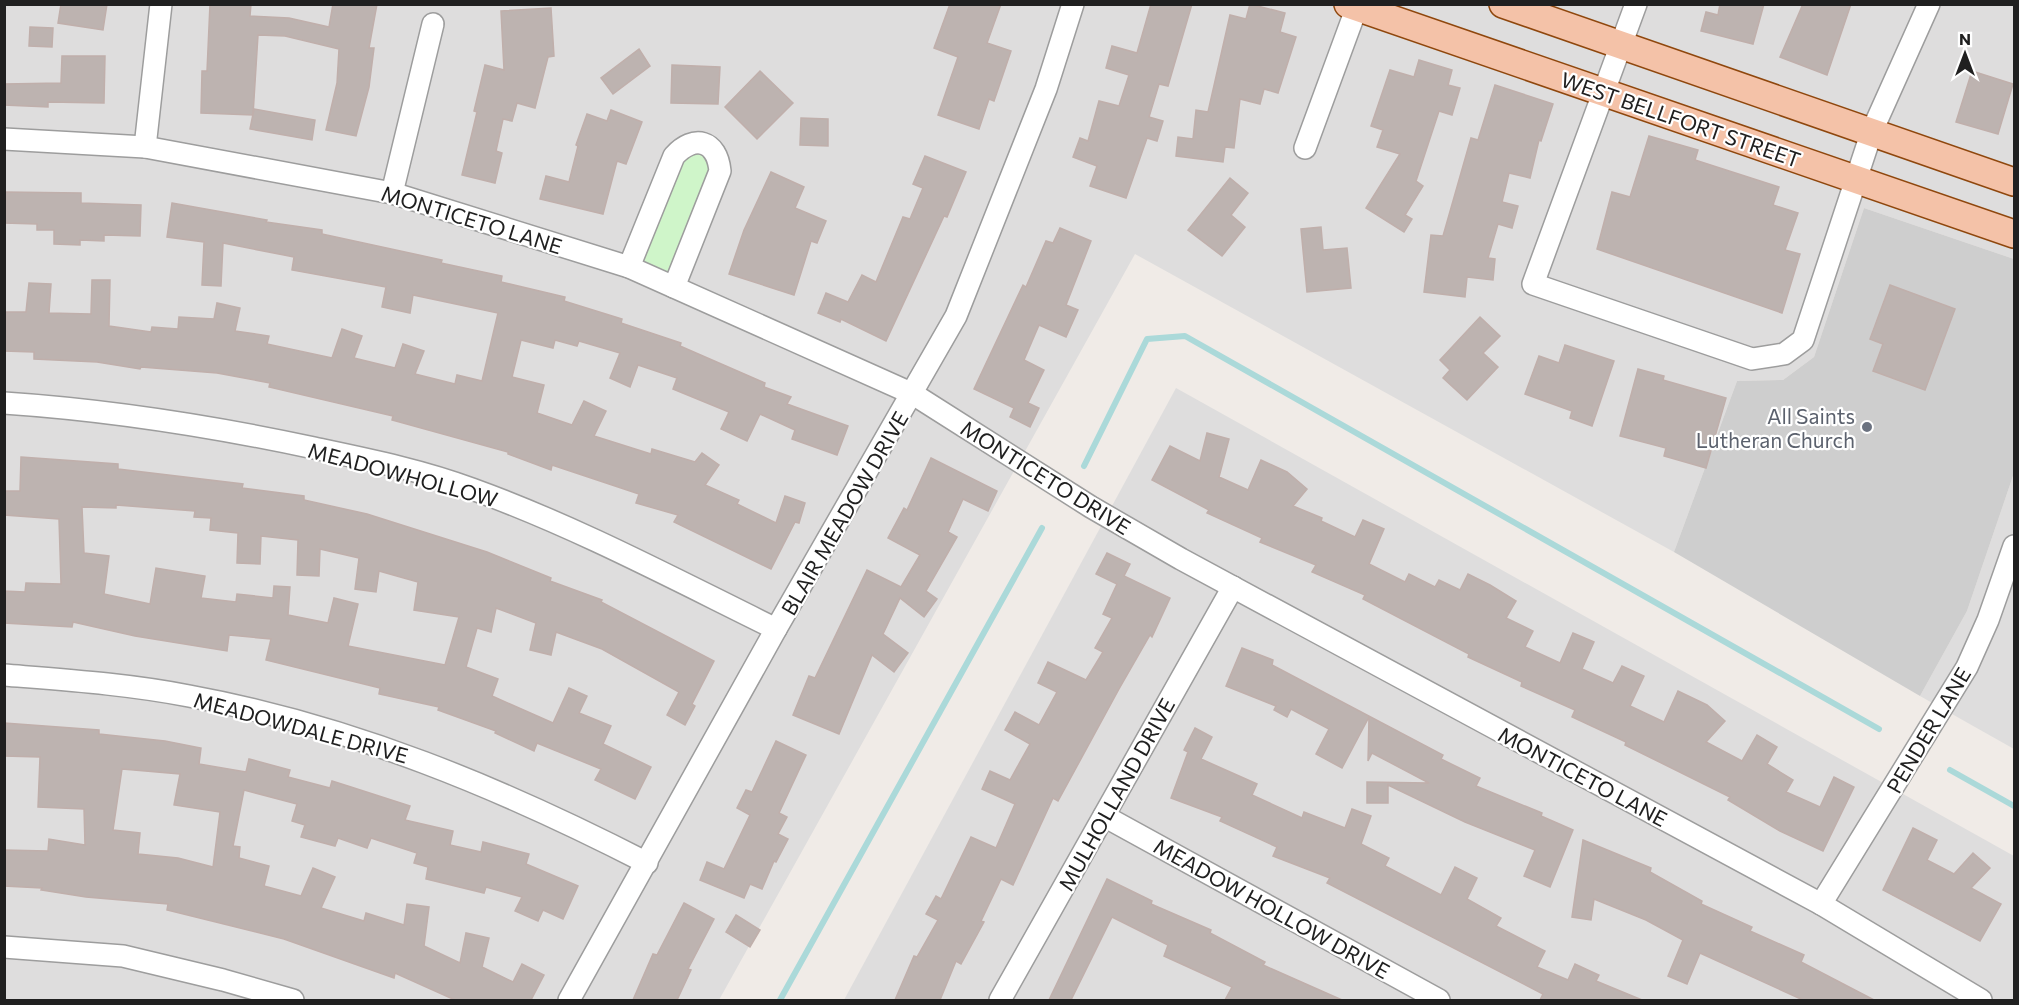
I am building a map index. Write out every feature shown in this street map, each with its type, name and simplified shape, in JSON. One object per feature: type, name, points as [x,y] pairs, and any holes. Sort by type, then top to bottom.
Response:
[{"type":"main road","points":[[1503,4],[2014,182]]},
{"type":"main road","name":"WEST BELLFORT STREET","points":[[1354,6],[2014,234]]},
{"type":"street","points":[[144,147],[161,4]]},
{"type":"street","name":"BLAIR MEADOW DRIVE","points":[[569,1000],[647,864],[776,629],[956,316],[1042,100],[1073,4]]},
{"type":"street","points":[[1636,4],[1533,284],[1752,359],[1784,354],[1803,340],[1872,131],[1929,4]]},
{"type":"street","points":[[1305,148],[1354,6]]},
{"type":"street","points":[[392,193],[434,24]]},
{"type":"street","name":"MONTICETO LANE","points":[[4,139],[144,147],[392,193],[629,267],[913,394]]},
{"type":"street","points":[[629,267],[674,156],[682,146],[696,143],[708,144],[715,151],[720,171],[674,287]]},
{"type":"street","name":"MONTICETO DRIVE","points":[[913,394],[1091,507],[1181,559]]},
{"type":"street","name":"MEADOWHOLLOW","points":[[4,403],[67,407],[209,426],[369,460],[470,488],[568,527],[776,629]]},
{"type":"street","name":"PENDER LANE","points":[[1821,904],[1967,667],[1988,620],[2014,546]]},
{"type":"street","name":"MONTICETO LANE","points":[[1181,559],[1821,904],[1981,1000]]},
{"type":"street","name":"MULHOLLAND DRIVE","points":[[1000,1000],[1233,587]]},
{"type":"street","name":"MEADOWDALE DRIVE","points":[[4,675],[132,686],[191,696],[369,741],[472,779],[564,821],[647,864]]},
{"type":"street","name":"MEADOW HOLLOW DRIVE","points":[[1104,816],[1439,1000]]},
{"type":"street","points":[[4,947],[123,956],[223,980],[293,1000]]},
{"type":"shaded area","points":[[5,5],[2014,5],[2014,259],[1864,208],[1814,357],[1783,380],[1737,381],[1674,552],[1135,254],[719,1000],[5,1000]]},
{"type":"shaded area","name":"All Saints Lutheran Church","points":[[1864,208],[2014,259],[2014,473],[1967,611],[1920,696],[1674,552],[1737,381],[1783,380],[1814,357]]},
{"type":"shaded area","points":[[1176,388],[2014,856],[2014,1000],[844,1000]]},
{"type":"shaded area","points":[[2014,473],[2014,749],[1920,696],[1967,611]]},
{"type":"green space","points":[[696,145],[718,161],[673,285],[632,266],[676,156]]},
{"type":"building","points":[[61,4],[107,4],[103,30],[58,23]]},
{"type":"building","points":[[210,4],[251,4],[250,16],[289,18],[329,27],[333,4],[377,4],[369,48],[374,48],[369,87],[356,136],[326,130],[337,83],[339,49],[285,36],[258,35],[253,115],[201,113],[202,71],[207,71]]},
{"type":"building","points":[[950,4],[1001,4],[987,43],[1011,51],[994,101],[989,99],[979,129],[938,115],[958,57],[934,48]]},
{"type":"building","points":[[1151,4],[1192,4],[1168,86],[1159,84],[1149,117],[1163,121],[1157,141],[1147,138],[1126,198],[1090,186],[1097,166],[1073,157],[1080,138],[1088,141],[1099,101],[1119,106],[1129,75],[1106,68],[1112,46],[1137,53]]},
{"type":"building","points":[[1250,4],[1285,13],[1280,32],[1296,37],[1278,93],[1264,89],[1260,104],[1240,99],[1234,148],[1225,147],[1223,162],[1176,156],[1178,137],[1193,139],[1196,110],[1208,112],[1230,15],[1246,19]]},
{"type":"building","points":[[1720,4],[1764,4],[1753,44],[1701,31],[1706,12],[1718,15]]},
{"type":"building","points":[[1803,4],[1851,4],[1827,75],[1780,57]]},
{"type":"building","points":[[551,8],[554,56],[548,57],[535,108],[517,103],[512,121],[503,119],[496,151],[502,153],[495,183],[462,175],[485,65],[504,70],[501,11]]},
{"type":"building","points":[[30,27],[53,28],[52,47],[29,46]]},
{"type":"building","points":[[639,49],[650,66],[613,94],[601,78]]},
{"type":"building","points":[[62,56],[105,56],[104,103],[48,102],[48,107],[4,105],[4,84],[61,83]]},
{"type":"building","points":[[1419,60],[1452,70],[1448,85],[1460,88],[1452,115],[1439,111],[1416,181],[1423,186],[1405,215],[1412,219],[1404,232],[1366,208],[1400,154],[1377,147],[1383,130],[1371,126],[1390,70],[1414,77]]},
{"type":"building","points":[[672,65],[720,67],[718,104],[671,103]]},
{"type":"building","points":[[760,71],[793,103],[757,139],[725,107]]},
{"type":"building","points":[[1972,71],[2013,84],[1998,134],[1956,122]]},
{"type":"building","points":[[1495,85],[1553,104],[1541,141],[1539,140],[1530,178],[1509,173],[1502,202],[1518,206],[1512,228],[1498,224],[1488,258],[1495,259],[1493,280],[1467,277],[1465,297],[1424,292],[1431,235],[1443,236],[1471,138],[1478,140]]},
{"type":"building","points":[[254,109],[315,120],[312,140],[250,129]]},
{"type":"building","points":[[611,110],[642,122],[626,164],[617,161],[603,214],[540,199],[546,176],[569,182],[578,146],[576,145],[587,114],[607,121]]},
{"type":"building","points":[[801,118],[828,119],[828,146],[800,145]]},
{"type":"building","points":[[1649,136],[1698,150],[1695,160],[1779,187],[1773,205],[1798,213],[1785,250],[1800,254],[1782,313],[1597,249],[1612,192],[1630,197]]},
{"type":"building","points":[[925,156],[966,172],[947,217],[944,216],[886,341],[841,319],[840,322],[818,313],[826,293],[848,302],[862,275],[876,282],[903,217],[910,219],[923,188],[913,184]]},
{"type":"building","points":[[771,172],[804,187],[795,208],[826,221],[817,243],[811,241],[794,295],[729,274],[744,230]]},
{"type":"building","points":[[1230,178],[1248,193],[1231,215],[1245,227],[1222,256],[1188,230]]},
{"type":"building","points":[[4,192],[81,193],[81,203],[141,205],[140,236],[104,235],[104,241],[80,240],[80,245],[54,244],[54,230],[37,230],[37,224],[4,223]]},
{"type":"building","points":[[172,203],[267,220],[266,222],[322,230],[322,234],[442,260],[441,263],[502,276],[501,282],[565,297],[564,301],[622,319],[621,323],[681,343],[680,346],[765,383],[764,387],[791,397],[787,404],[848,426],[837,455],[792,439],[795,430],[760,414],[747,441],[721,429],[729,412],[673,389],[677,378],[638,365],[630,387],[610,378],[620,353],[579,341],[577,346],[555,340],[553,348],[521,340],[512,377],[544,385],[537,413],[572,425],[584,401],[606,411],[594,436],[651,454],[652,449],[695,462],[702,453],[719,465],[705,485],[739,500],[737,504],[776,523],[785,496],[805,503],[799,523],[795,522],[771,569],[674,522],[678,515],[636,503],[639,494],[552,465],[551,470],[508,454],[508,452],[392,420],[393,416],[269,387],[270,383],[217,373],[141,367],[140,369],[97,362],[34,359],[34,352],[4,351],[4,312],[26,312],[29,283],[51,284],[49,313],[91,314],[92,280],[110,280],[109,326],[151,332],[152,327],[178,329],[179,317],[214,319],[217,303],[240,308],[235,331],[269,336],[267,344],[332,358],[342,329],[362,336],[354,358],[395,368],[403,344],[424,351],[415,374],[455,384],[457,375],[482,381],[498,313],[413,295],[410,313],[382,307],[386,287],[292,270],[294,257],[223,243],[221,286],[202,285],[204,242],[167,237]]},
{"type":"building","points":[[1321,227],[1323,250],[1347,248],[1351,288],[1307,292],[1301,229]]},
{"type":"building","points":[[1060,228],[1091,241],[1066,305],[1078,310],[1066,337],[1039,325],[1024,360],[1044,370],[1028,403],[1039,408],[1030,427],[1010,417],[1014,408],[974,389],[1023,285],[1026,287],[1046,241],[1053,243]]},
{"type":"building","points":[[1890,285],[1955,309],[1925,390],[1873,371],[1883,344],[1870,339]]},
{"type":"building","points":[[1480,317],[1500,336],[1483,353],[1498,367],[1467,400],[1443,378],[1450,370],[1440,360]]},
{"type":"building","points":[[1565,345],[1614,361],[1592,426],[1570,418],[1572,411],[1525,394],[1539,356],[1559,363]]},
{"type":"building","points":[[1638,369],[1664,376],[1663,380],[1726,398],[1706,468],[1664,456],[1666,448],[1620,436]]},
{"type":"building","points":[[1207,433],[1229,439],[1219,477],[1248,490],[1261,460],[1287,472],[1307,489],[1293,506],[1322,518],[1321,521],[1355,537],[1363,520],[1384,529],[1369,564],[1405,582],[1409,574],[1435,587],[1439,580],[1460,590],[1468,574],[1490,585],[1516,601],[1506,618],[1533,631],[1525,647],[1560,663],[1573,633],[1594,642],[1582,669],[1613,683],[1622,666],[1644,676],[1630,706],[1664,722],[1678,691],[1707,705],[1725,721],[1706,742],[1742,761],[1757,735],[1777,747],[1767,764],[1793,780],[1786,792],[1820,807],[1834,777],[1854,787],[1823,851],[1780,831],[1728,800],[1730,797],[1625,745],[1626,742],[1572,717],[1575,710],[1521,686],[1522,682],[1468,657],[1469,654],[1363,599],[1365,595],[1312,572],[1316,565],[1260,542],[1262,538],[1207,513],[1209,510],[1152,480],[1170,446],[1200,461]]},
{"type":"building","points":[[21,457],[118,464],[118,469],[243,484],[242,488],[304,496],[304,500],[367,514],[487,552],[551,578],[550,581],[602,600],[601,602],[714,661],[692,704],[695,706],[685,725],[667,715],[679,692],[602,649],[556,632],[551,655],[530,650],[536,623],[496,608],[491,632],[477,628],[466,667],[498,679],[492,696],[553,723],[569,688],[587,696],[579,713],[611,726],[603,744],[651,767],[635,799],[595,780],[601,769],[537,743],[534,751],[495,733],[496,731],[438,710],[439,707],[379,694],[380,688],[266,660],[271,639],[229,635],[227,651],[135,636],[73,622],[72,627],[4,623],[4,591],[25,592],[26,583],[61,584],[59,519],[4,515],[4,491],[20,491]],"holes":[[[116,505],[195,511],[194,517],[211,518],[210,530],[238,533],[237,563],[260,564],[261,536],[298,540],[297,575],[319,576],[320,549],[359,558],[355,589],[376,592],[379,571],[418,582],[414,610],[459,617],[445,665],[348,646],[358,604],[334,598],[328,623],[288,615],[290,587],[274,586],[273,598],[237,594],[236,602],[201,598],[205,576],[156,568],[150,604],[104,594],[109,556],[84,553],[82,507],[116,508]]]},
{"type":"building","points":[[931,458],[997,491],[988,511],[963,499],[948,532],[957,537],[926,591],[937,599],[924,617],[900,598],[883,634],[908,653],[894,672],[872,655],[839,734],[793,715],[809,676],[815,678],[867,570],[901,587],[920,555],[888,538],[904,508],[907,510]]},
{"type":"building","points":[[1107,553],[1130,564],[1124,576],[1170,598],[1152,637],[1150,635],[1058,801],[1053,798],[1013,885],[1001,879],[981,921],[984,922],[961,964],[956,961],[940,1000],[895,1000],[914,956],[917,957],[938,920],[926,914],[936,896],[941,899],[971,837],[996,848],[1015,804],[982,789],[990,771],[1010,780],[1030,744],[1005,730],[1015,712],[1039,725],[1057,692],[1038,683],[1048,662],[1086,680],[1103,652],[1095,648],[1112,618],[1103,614],[1117,584],[1096,574]]},
{"type":"building","points":[[1242,648],[1273,660],[1272,665],[1443,755],[1441,759],[1480,778],[1476,786],[1542,813],[1541,816],[1573,830],[1550,887],[1524,876],[1535,850],[1465,822],[1388,785],[1388,803],[1367,803],[1367,782],[1429,783],[1372,753],[1368,761],[1369,717],[1342,768],[1316,754],[1329,729],[1291,709],[1287,717],[1274,710],[1276,706],[1226,686]]},
{"type":"building","points":[[4,723],[99,730],[99,734],[165,741],[201,748],[199,764],[246,772],[249,759],[290,770],[288,777],[330,788],[332,781],[410,806],[405,820],[453,831],[450,845],[481,852],[483,842],[529,854],[526,864],[578,886],[563,919],[543,910],[538,921],[515,911],[522,897],[486,887],[484,893],[426,879],[428,867],[414,863],[417,853],[371,838],[367,848],[338,838],[335,846],[301,837],[305,825],[292,821],[297,804],[244,790],[233,846],[240,847],[239,858],[269,866],[264,886],[301,896],[313,868],[335,877],[321,908],[364,921],[366,913],[404,925],[407,904],[429,907],[424,946],[460,963],[466,933],[489,938],[482,967],[513,982],[522,964],[544,975],[531,1000],[455,1000],[395,973],[394,978],[284,939],[167,910],[168,904],[86,897],[41,890],[42,888],[4,886],[4,850],[48,851],[49,839],[85,845],[84,809],[38,807],[40,757],[4,756]],"holes":[[[122,769],[180,774],[174,805],[220,812],[213,867],[178,858],[138,854],[140,833],[113,830]]]},
{"type":"building","points":[[1195,728],[1212,737],[1201,759],[1257,784],[1252,795],[1302,818],[1304,812],[1345,828],[1352,809],[1371,816],[1361,844],[1389,858],[1385,866],[1441,895],[1455,867],[1477,878],[1467,899],[1501,918],[1496,926],[1545,951],[1537,967],[1568,980],[1575,964],[1599,975],[1596,981],[1642,1000],[1540,1000],[1543,994],[1327,883],[1330,878],[1273,856],[1277,847],[1220,821],[1222,817],[1171,798],[1188,752],[1184,750]]},
{"type":"building","points":[[776,741],[806,755],[779,813],[787,817],[778,834],[788,839],[776,862],[774,861],[762,889],[750,884],[744,898],[700,880],[707,862],[724,869],[750,815],[737,808],[746,790],[752,792]]},
{"type":"building","points":[[1913,828],[1937,840],[1927,860],[1954,874],[1973,853],[1990,868],[1971,888],[2001,904],[1980,941],[1883,890]]},
{"type":"building","points":[[1583,840],[1651,868],[1650,872],[1702,901],[1701,904],[1752,927],[1750,931],[1804,955],[1801,962],[1874,1000],[1803,1000],[1700,953],[1687,984],[1668,976],[1683,940],[1646,920],[1594,899],[1591,920],[1572,917]]},
{"type":"building","points":[[1107,879],[1152,901],[1151,904],[1211,930],[1210,933],[1265,962],[1263,965],[1342,1000],[1225,1000],[1232,987],[1164,956],[1168,945],[1112,917],[1071,1000],[1049,1000]]},
{"type":"building","points":[[684,903],[714,919],[688,969],[691,970],[677,1000],[633,1000],[653,954],[657,955]]},
{"type":"building","points":[[736,915],[760,930],[750,947],[726,932]]},
{"type":"waterway","points":[[1084,466],[1147,339],[1185,336],[1879,729]]},
{"type":"waterway","points":[[780,1000],[1042,528]]},
{"type":"waterway","points":[[1950,770],[2014,806]]},
{"type":"place","name":"All Saints Lutheran Church","points":[[1867,427]]}]
